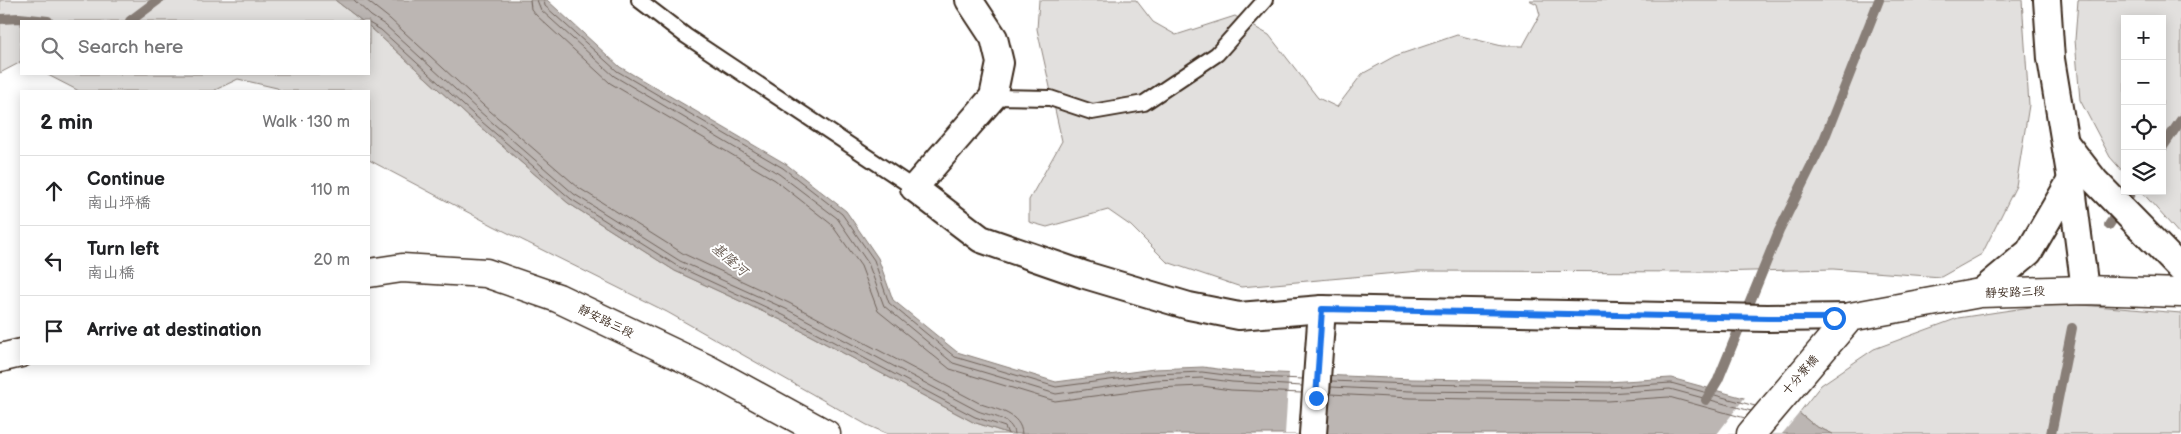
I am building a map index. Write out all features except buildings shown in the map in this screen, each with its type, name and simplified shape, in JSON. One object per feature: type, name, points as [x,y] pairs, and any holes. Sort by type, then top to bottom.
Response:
[{"type":"main road","name":"靜安路三段","points":[[370,273],[402,268],[486,273],[558,298],[709,370],[826,434]]},
{"type":"main road","name":"靜安路三段","points":[[1850,317],[1980,293],[2085,290],[2181,293]]},
{"type":"main road","name":"十分寮橋","points":[[1751,434],[1850,317]]},
{"type":"main road","points":[[0,358],[20,353]]},
{"type":"street","points":[[969,0],[994,38],[1000,63],[994,97],[914,188],[981,239],[1085,275],[1190,306],[1239,316],[1322,309],[1768,318],[1850,317]]},
{"type":"street","points":[[2047,0],[2051,59],[2071,180],[2085,290]]},
{"type":"street","points":[[2065,142],[2095,181],[2181,269]]},
{"type":"street","points":[[1980,293],[2029,252],[2071,180]]},
{"type":"street","points":[[1313,434],[1322,309]]},
{"type":"lane","points":[[639,0],[686,36],[914,188]]},
{"type":"lane","points":[[994,97],[1050,98],[1092,112],[1144,103],[1217,54],[1265,0]]},
{"type":"shaded area","points":[[0,0],[335,0],[361,20],[20,20],[20,63],[0,73]]},
{"type":"shaded area","points":[[1039,0],[1136,0],[1153,22],[1176,35],[1235,16],[1269,35],[1318,98],[1337,107],[1362,74],[1395,56],[1457,35],[1502,46],[1523,46],[1540,15],[1537,4],[1529,0],[2022,0],[2029,105],[2016,186],[1982,254],[1941,277],[1833,269],[1713,272],[1419,271],[1241,287],[1167,262],[1131,226],[1108,210],[1047,227],[1029,222],[1029,200],[1062,141],[1037,29]]},
{"type":"shaded area","points":[[2078,0],[2181,0],[2181,236],[2145,195],[2166,195],[2166,15],[2121,15],[2121,169],[2110,157],[2080,100],[2075,40]]},
{"type":"shaded area","points":[[370,27],[471,119],[568,203],[675,271],[781,320],[973,422],[1010,434],[888,434],[867,425],[667,312],[494,226],[370,161],[370,90],[280,90],[238,79],[215,90],[77,90],[48,75],[370,75]]},
{"type":"shaded area","points":[[2057,303],[2181,313],[2181,434],[1833,434],[1815,426],[1799,413],[1821,385],[1874,349],[1958,318]]},
{"type":"water","name":"基隆河","points":[[335,0],[547,0],[620,67],[786,164],[846,211],[878,258],[893,300],[957,352],[1056,382],[1154,369],[1203,367],[1233,371],[1411,379],[1608,382],[1671,378],[1799,413],[1815,426],[1833,434],[1010,434],[973,422],[781,320],[675,271],[568,203],[471,119],[370,27],[370,20],[361,20]]},
{"type":"pier","points":[[1289,371],[1330,373],[1326,434],[1285,434]]},
{"type":"pier","points":[[1746,396],[1801,411],[1782,434],[1717,434]]},
{"type":"waterway","points":[[131,20],[158,0]]},
{"type":"waterway","points":[[1706,400],[1718,380],[1779,231],[1823,142],[1879,0]]},
{"type":"waterway","points":[[0,19],[38,20]]},
{"type":"waterway","points":[[2166,142],[2181,120]]},
{"type":"waterway","points":[[2109,225],[2129,195]]},
{"type":"waterway","points":[[2051,434],[2072,328]]},
{"type":"route","points":[[1316,398],[1322,309],[1834,318]]}]
